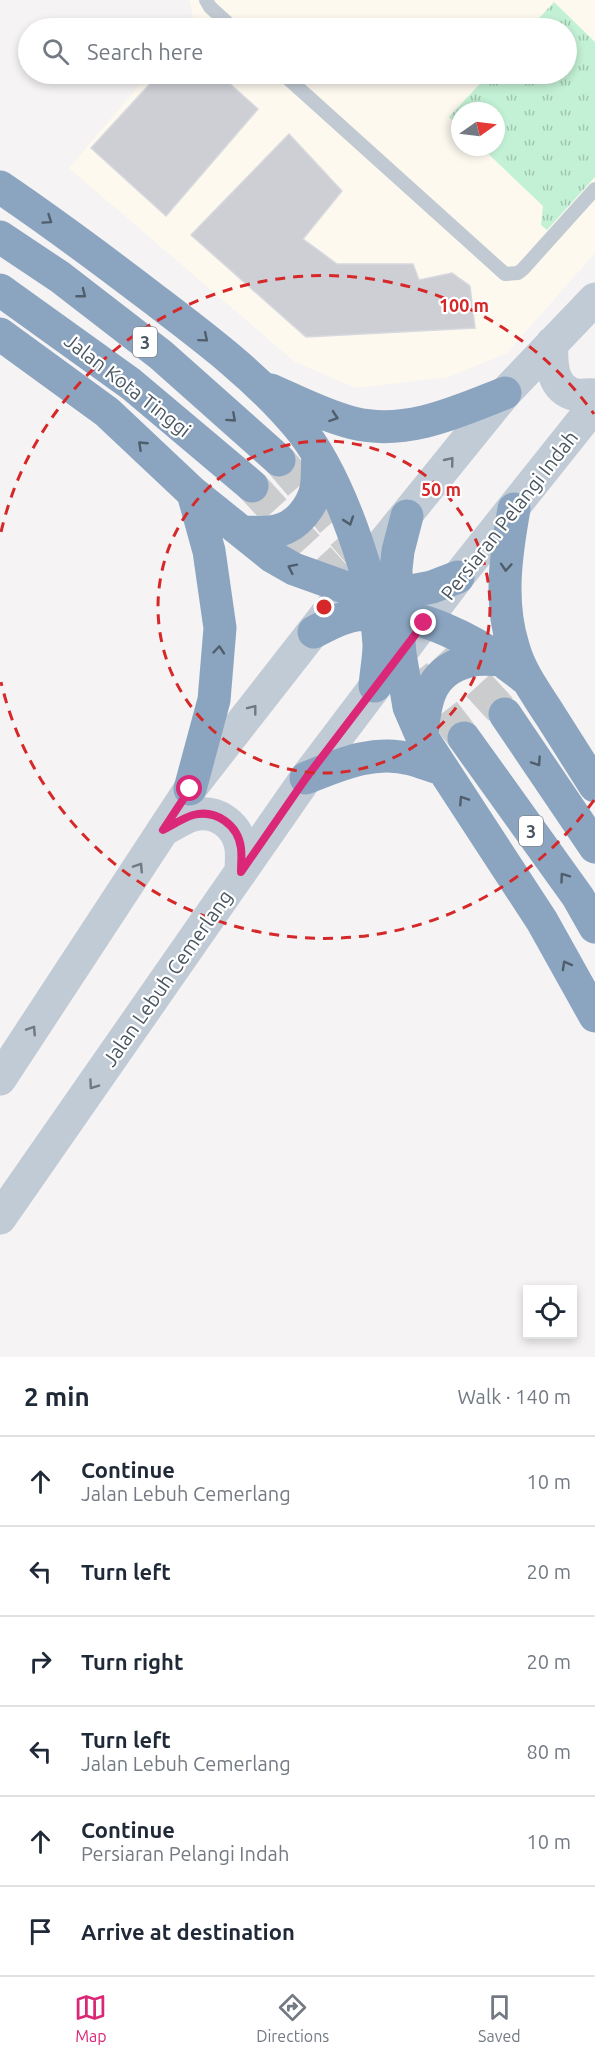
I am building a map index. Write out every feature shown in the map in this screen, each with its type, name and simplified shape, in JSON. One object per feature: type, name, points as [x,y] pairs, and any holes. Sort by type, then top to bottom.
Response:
[{"type":"highway","points":[[0,187],[86,247],[184,322],[261,386],[299,427],[318,455],[347,515],[382,600],[375,686]]},
{"type":"highway","name":"Jalan Kota Tinggi","points":[[0,237],[60,277],[161,354],[279,460]]},
{"type":"highway","name":"Jalan Kota Tinggi","points":[[0,290],[131,384],[252,486]]},
{"type":"highway","points":[[0,334],[106,412],[193,493],[273,557],[294,569],[382,600],[486,649],[514,669],[595,786]]},
{"type":"highway","points":[[261,386],[344,420],[385,427],[417,424],[505,393]]},
{"type":"highway","points":[[242,532],[282,530],[296,521],[309,508],[316,488],[318,455]]},
{"type":"highway","points":[[190,789],[214,700],[220,628],[209,551],[193,493]]},
{"type":"highway","points":[[514,509],[507,548],[505,597],[514,669]]},
{"type":"highway","points":[[400,654],[409,707],[422,737],[542,921],[595,1016]]},
{"type":"highway","points":[[422,737],[424,707],[432,686],[450,668],[475,660],[514,669]]},
{"type":"highway","name":"3","points":[[505,714],[595,847]]},
{"type":"highway","name":"3","points":[[465,738],[578,897],[595,927]]},
{"type":"highway","points":[[306,778],[354,759],[381,756],[409,758],[442,769]]},
{"type":"main road","name":"Persiaran Pelangi Indah","points":[[400,654],[382,600],[407,516],[505,393],[595,299]]},
{"type":"main road","points":[[552,344],[550,364],[554,376],[563,388],[576,395],[595,395]]},
{"type":"main road","name":"Persiaran Pelangi Indah","points":[[382,600],[459,577],[595,405]]},
{"type":"main road","points":[[0,1079],[190,789],[314,632],[382,600]]},
{"type":"main road","name":"Jalan Lebuh Cemerlang","points":[[0,1218],[306,778],[400,654]]},
{"type":"main road","points":[[163,830],[193,815],[212,814],[224,819],[236,833],[241,847],[241,872]]},
{"type":"lane","points":[[206,0],[210,8],[222,18]]},
{"type":"lane","points":[[294,84],[505,274],[518,273],[523,269],[595,189]]},
{"type":"shaded area","points":[[189,0],[595,0],[595,253],[507,353],[449,377],[356,388],[295,362],[69,168],[140,84],[577,84],[577,18],[194,18]]},
{"type":"green space","points":[[554,2],[570,18],[539,18]]},
{"type":"green space","points":[[577,24],[595,42],[595,177],[547,230],[541,225],[543,206],[490,156],[505,156],[505,102],[463,102],[480,84],[577,84]]},
{"type":"building","points":[[150,84],[230,84],[258,109],[166,216],[91,148]]},
{"type":"building","points":[[289,134],[342,191],[303,239],[337,264],[413,264],[419,280],[452,273],[470,286],[475,328],[306,337],[191,235]]},
{"type":"tunnel","points":[[279,460],[360,554]]},
{"type":"tunnel","points":[[252,486],[352,595]]},
{"type":"tunnel","points":[[412,613],[505,714]]},
{"type":"tunnel","points":[[414,673],[464,738]]},
{"type":"route","points":[[190,789],[163,830],[193,815],[212,814],[224,819],[236,833],[241,847],[241,872],[306,778],[424,623]]}]
